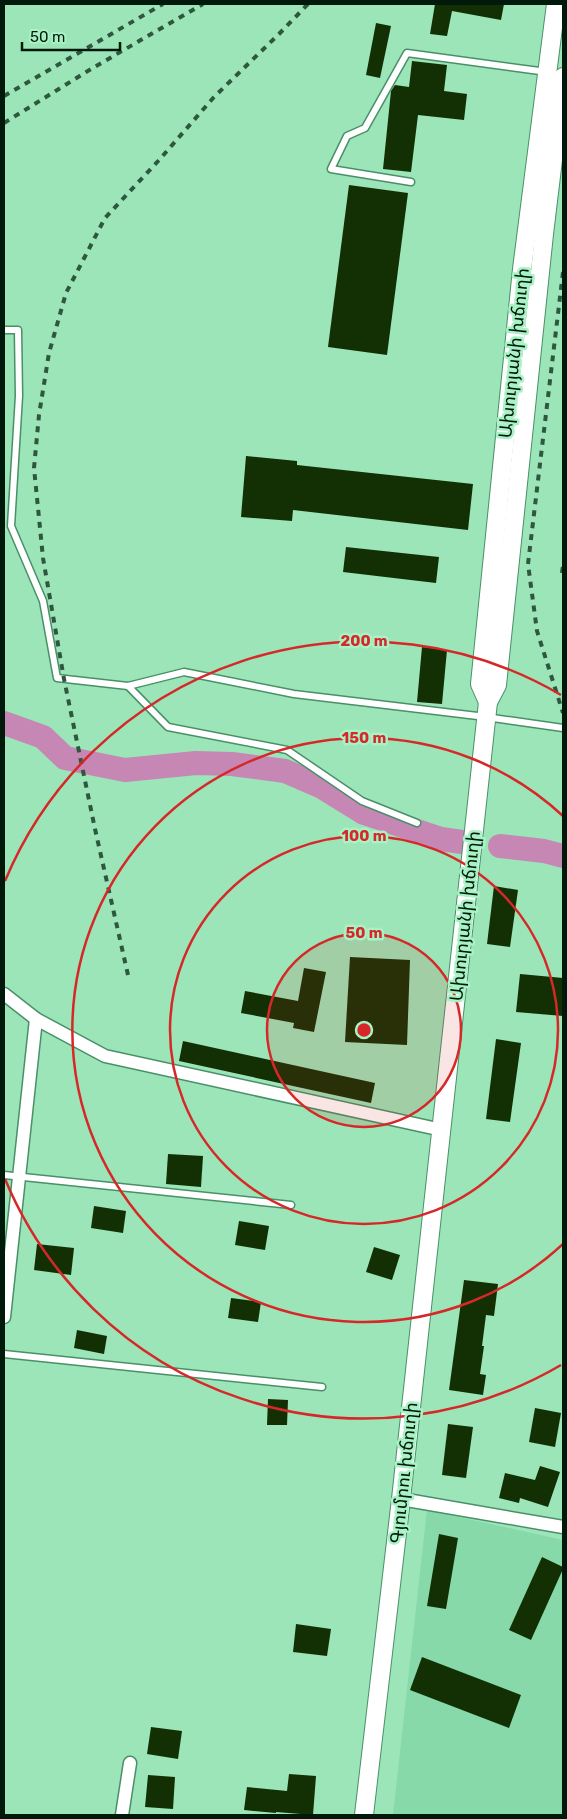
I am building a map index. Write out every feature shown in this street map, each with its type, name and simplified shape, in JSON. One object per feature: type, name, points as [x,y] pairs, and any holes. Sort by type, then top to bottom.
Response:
[{"type":"main road","name":"Ախուրյանի խճուղի","points":[[442,1130],[487,709],[497,685],[544,234],[559,84],[556,4]]},
{"type":"main road","name":"Ախուրյանի խճուղի","points":[[487,709],[480,684],[522,269],[559,84]]},
{"type":"main road","name":"Գյումրու խճուղի","points":[[364,1815],[442,1130]]},
{"type":"street","points":[[4,994],[36,1019],[105,1056],[442,1130]]},
{"type":"street","points":[[4,1317],[36,1019]]},
{"type":"street","points":[[401,1499],[563,1526]]},
{"type":"street","points":[[122,1815],[130,1763]]},
{"type":"lane","points":[[411,182],[331,169],[347,136],[365,128],[407,53],[559,84]]},
{"type":"lane","points":[[4,330],[18,330],[19,396],[11,526],[43,601],[57,678],[128,686],[184,672],[294,694],[487,709],[563,728]]},
{"type":"lane","points":[[128,686],[168,726],[288,750],[362,801],[417,823]]},
{"type":"lane","points":[[4,1175],[291,1205]]},
{"type":"lane","points":[[4,1354],[322,1387]]},
{"type":"shaded area","points":[[427,1510],[563,1540],[563,1815],[393,1815]]},
{"type":"building","points":[[435,4],[504,4],[501,20],[452,11],[447,36],[430,34]]},
{"type":"building","points":[[376,23],[391,26],[380,78],[366,75]]},
{"type":"building","points":[[412,61],[447,65],[444,91],[467,94],[464,120],[418,115],[411,172],[383,169],[391,91],[395,85],[409,87]]},
{"type":"building","points":[[349,185],[408,193],[387,355],[328,347]]},
{"type":"building","points":[[246,456],[297,461],[297,465],[473,484],[468,530],[293,510],[292,521],[241,517]]},
{"type":"building","points":[[346,547],[439,557],[436,583],[343,572]]},
{"type":"building","points":[[422,647],[447,650],[442,704],[417,702]]},
{"type":"building","points":[[494,886],[518,890],[510,947],[487,944]]},
{"type":"building","points":[[350,957],[410,960],[407,1045],[345,1042]]},
{"type":"building","points":[[304,968],[326,972],[314,1032],[293,1028],[294,1023],[241,1013],[245,991],[298,1001]]},
{"type":"building","points":[[520,974],[563,978],[563,1016],[516,1012]]},
{"type":"building","points":[[496,1039],[521,1043],[510,1122],[486,1119]]},
{"type":"building","points":[[183,1041],[375,1083],[371,1103],[179,1061]]},
{"type":"building","points":[[168,1154],[203,1156],[201,1187],[166,1184]]},
{"type":"building","points":[[94,1206],[126,1211],[123,1233],[91,1228]]},
{"type":"building","points":[[239,1221],[269,1226],[265,1250],[235,1245]]},
{"type":"building","points":[[37,1244],[74,1248],[71,1275],[34,1270]]},
{"type":"building","points":[[374,1247],[400,1255],[392,1280],[366,1272]]},
{"type":"building","points":[[464,1280],[498,1284],[494,1316],[486,1315],[480,1374],[486,1375],[483,1395],[449,1390]]},
{"type":"building","points":[[231,1298],[261,1302],[258,1322],[228,1318]]},
{"type":"building","points":[[77,1330],[107,1336],[104,1354],[74,1348]]},
{"type":"building","points":[[268,1399],[288,1400],[287,1425],[267,1425]]},
{"type":"building","points":[[535,1408],[561,1413],[555,1447],[529,1442]]},
{"type":"building","points":[[448,1424],[473,1427],[466,1478],[442,1475]]},
{"type":"building","points":[[540,1466],[560,1472],[548,1507],[520,1498],[519,1503],[499,1498],[505,1473],[535,1480]]},
{"type":"building","points":[[439,1534],[458,1538],[446,1609],[427,1606]]},
{"type":"building","points":[[542,1557],[563,1567],[563,1569],[531,1640],[509,1630]]},
{"type":"building","points":[[296,1624],[331,1629],[327,1656],[293,1652]]},
{"type":"building","points":[[422,1657],[521,1695],[509,1728],[410,1690]]},
{"type":"building","points":[[151,1727],[182,1731],[178,1759],[147,1754]]},
{"type":"building","points":[[289,1774],[316,1776],[313,1815],[244,1810],[247,1787],[287,1791]]},
{"type":"building","points":[[148,1775],[175,1777],[173,1809],[145,1807]]},
{"type":"waterway","points":[[4,723],[43,737],[65,758],[125,770],[196,763],[232,764],[285,771],[322,787],[364,813],[441,839],[462,842]]},
{"type":"waterway","points":[[500,846],[544,851],[563,856]]},
{"type":"railway","points":[[4,96],[163,4]]},
{"type":"railway","points":[[4,123],[91,69],[203,4]]},
{"type":"railway","points":[[128,975],[64,679],[43,558],[34,468],[39,415],[49,353],[66,293],[105,218],[214,97],[308,4]]},
{"type":"railway","points":[[563,272],[528,564],[537,631],[563,713]]},
{"type":"railway","points":[[562,573],[563,565]]}]
